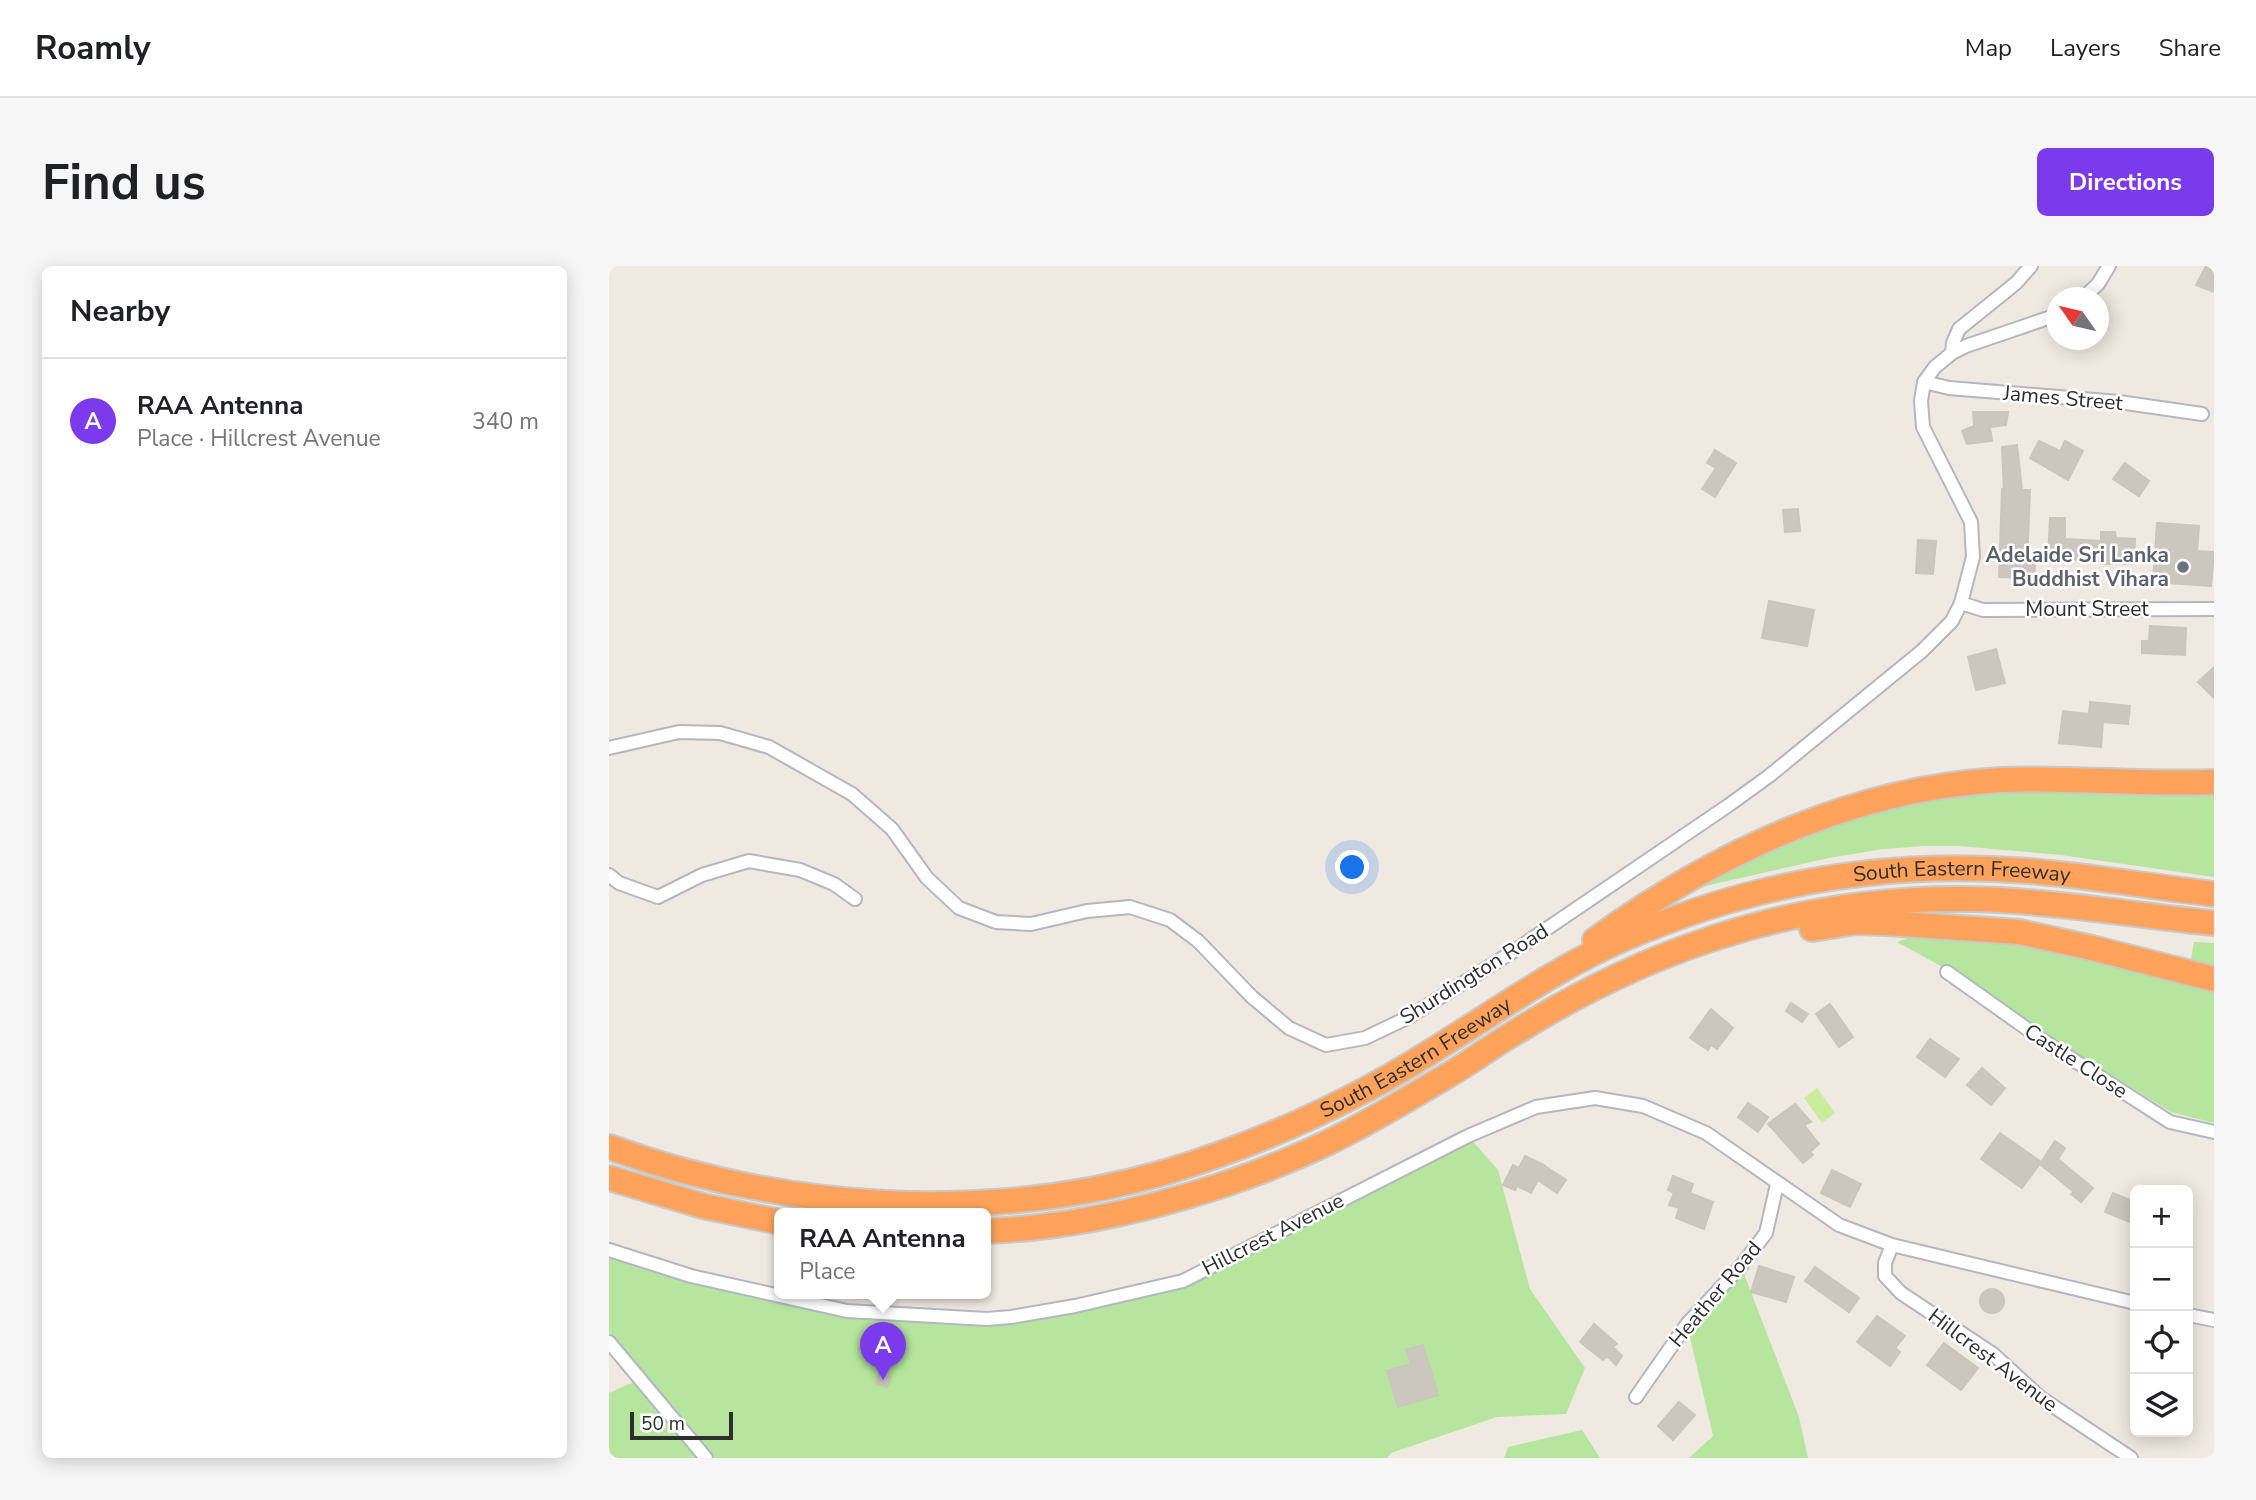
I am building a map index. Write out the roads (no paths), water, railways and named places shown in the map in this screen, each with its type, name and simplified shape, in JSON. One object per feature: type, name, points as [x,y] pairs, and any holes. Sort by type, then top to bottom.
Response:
[{"type":"highway","points":[[1495,1012],[1616,924],[1713,866],[1777,834],[1858,805],[1937,788],[1998,780],[2172,784],[2214,782]]},
{"type":"highway","name":"South Eastern Freeway","points":[[609,1147],[653,1163],[721,1181],[797,1195],[871,1203],[957,1203],[1018,1199],[1090,1189],[1164,1172],[1232,1150],[1302,1121],[1370,1088],[1556,974],[1623,939],[1760,892],[1880,870],[1952,868],[2029,871],[2214,894]]},
{"type":"highway","name":"South Eastern Freeway","points":[[991,1231],[1069,1223],[1166,1201],[1257,1173],[1326,1143],[1389,1110],[1512,1034],[1642,965],[1710,939],[1778,919],[1852,905],[1927,900],[1998,900],[2069,905],[2214,923]]},
{"type":"highway","points":[[1576,998],[1712,953],[1780,934],[1856,922],[2027,933],[2214,979]]},
{"type":"highway","points":[[609,1178],[703,1206],[774,1221]]},
{"type":"street","points":[[1952,353],[1952,343],[1959,329],[2016,283],[2031,266]]},
{"type":"street","points":[[2095,287],[2109,266]]},
{"type":"street","points":[[1924,382],[1935,367],[1952,353],[2046,318]]},
{"type":"street","name":"James Street","points":[[1924,382],[1949,388],[2119,402],[2202,414]]},
{"type":"street","name":"Shurdington Road","points":[[609,748],[680,732],[720,733],[769,747],[852,794],[892,829],[927,878],[959,908],[996,922],[1031,924],[1087,911],[1130,907],[1170,920],[1198,941],[1252,997],[1289,1028],[1326,1045],[1365,1038],[1409,1017],[1517,949],[1729,805],[1769,776],[1921,651],[1952,621],[1961,603],[1973,557],[1971,522],[1923,427],[1921,401],[1924,382]]},
{"type":"street","name":"Mount Street","points":[[1961,603],[1983,610],[2214,609]]},
{"type":"street","points":[[609,875],[619,883],[658,897],[702,875],[749,861],[800,870],[834,884],[855,899]]},
{"type":"street","name":"Castle Close","points":[[1947,972],[2047,1043],[2170,1122],[2214,1132]]},
{"type":"street","name":"Hillcrest Avenue","points":[[794,1299],[847,1311],[987,1319],[1075,1306],[1183,1281],[1468,1136],[1536,1107],[1595,1098],[1643,1106],[1706,1133],[1839,1224],[1892,1245],[2130,1302]]},
{"type":"street","name":"Heather Road","points":[[1636,1397],[1687,1324],[1741,1266],[1766,1233],[1777,1184]]},
{"type":"street","name":"Hillcrest Avenue","points":[[1892,1245],[1885,1263],[1885,1276],[1901,1293],[1993,1354],[2041,1398],[2131,1458]]},
{"type":"street","name":"Hillcrest Avenue","points":[[609,1250],[691,1276],[774,1295]]},
{"type":"street","points":[[2193,1316],[2214,1320]]},
{"type":"street","points":[[609,1342],[706,1458]]},
{"type":"place","name":"Adelaide Sri Lanka Buddhist Vihara","points":[[2183,567]]},
{"type":"place","name":"RAA Antenna","points":[[883,1380]]}]
